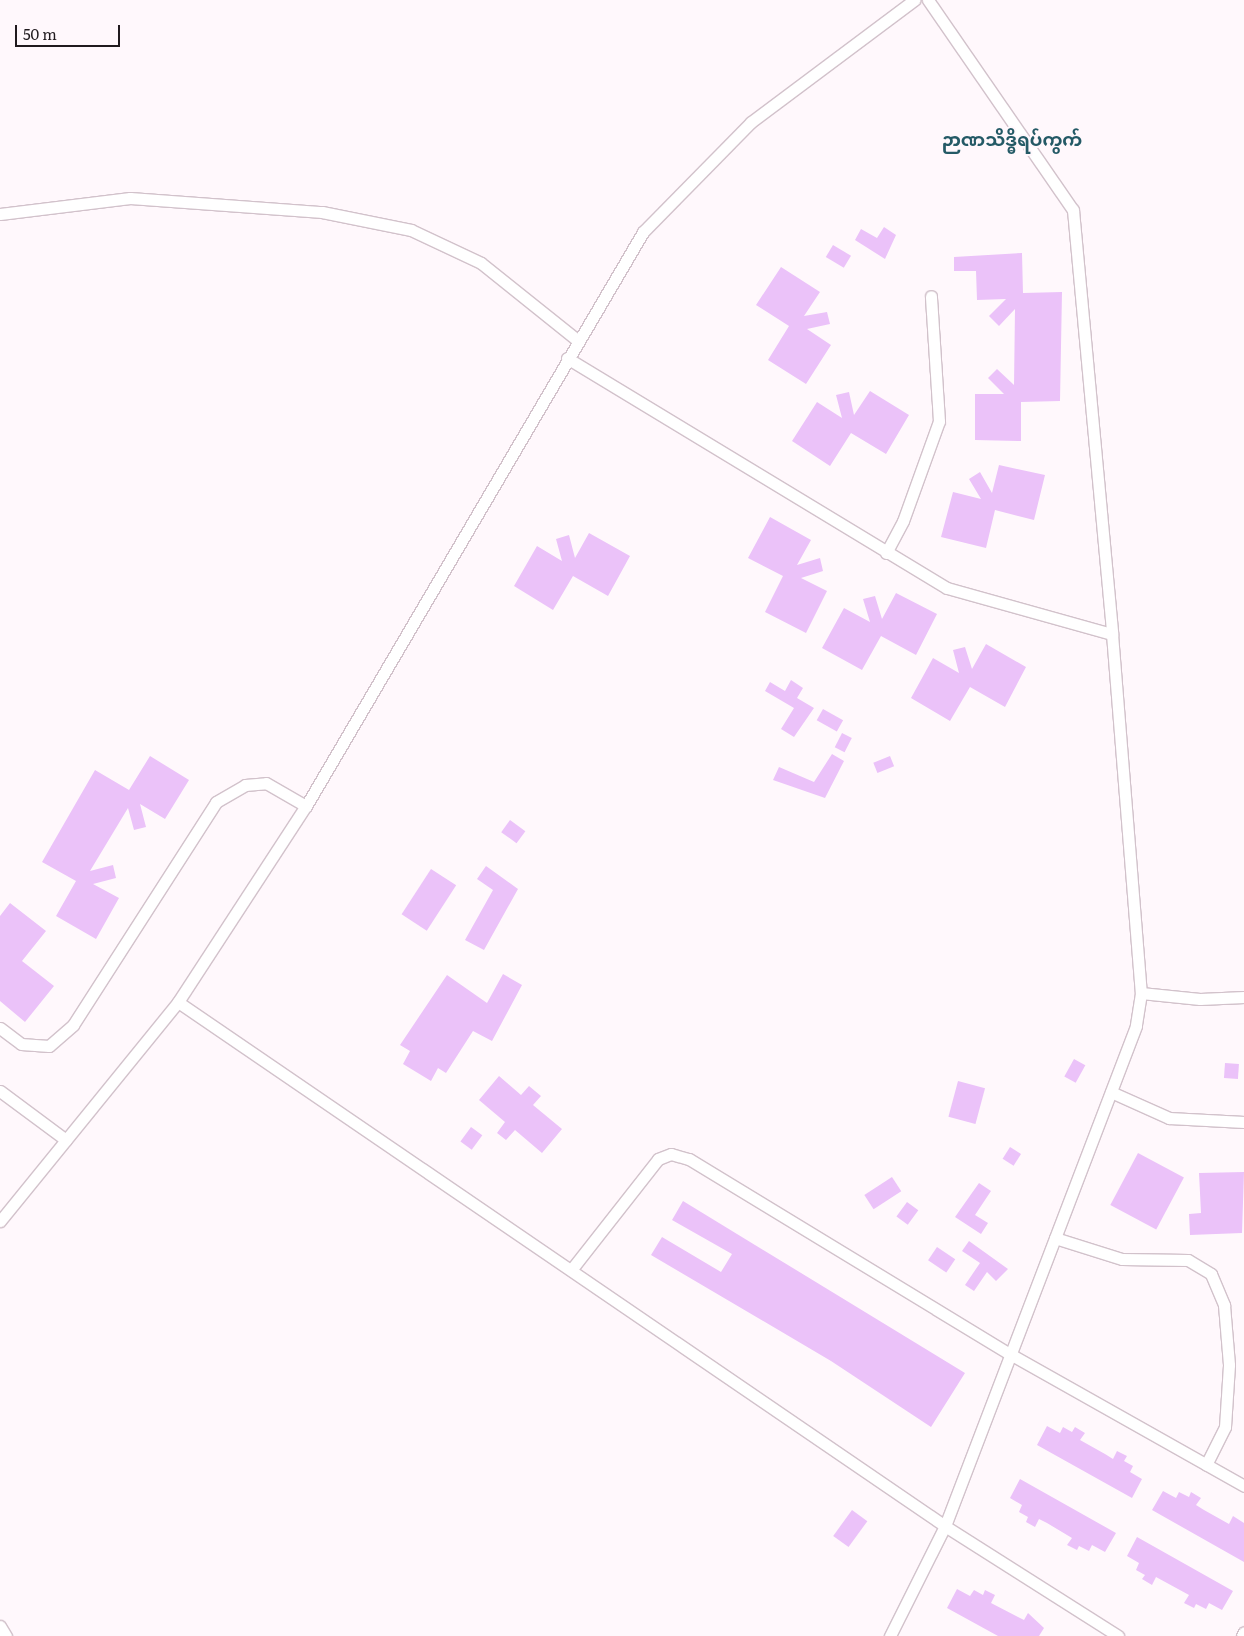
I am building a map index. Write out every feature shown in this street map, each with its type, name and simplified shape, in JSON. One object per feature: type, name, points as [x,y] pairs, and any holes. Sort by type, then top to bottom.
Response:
[{"type":"street","points":[[0,1221],[178,1002],[306,806],[577,340],[644,232],[751,122],[914,0]]},
{"type":"street","points":[[890,1636],[944,1526],[1136,1026],[1141,993],[1112,634],[1073,210],[928,0]]},
{"type":"street","points":[[0,214],[130,198],[322,212],[411,230],[480,263],[577,340]]},
{"type":"street","points":[[886,553],[934,444],[939,420],[931,296]]},
{"type":"street","points":[[567,358],[886,553],[947,588],[1112,634]]},
{"type":"street","points":[[0,1028],[21,1044],[49,1046],[72,1025],[216,802],[245,785],[266,783],[306,806]]},
{"type":"street","points":[[1141,993],[1200,1000],[1244,997]]},
{"type":"street","points":[[178,1002],[944,1526],[1118,1636]]},
{"type":"street","points":[[0,1091],[66,1140]]},
{"type":"street","points":[[1111,1092],[1169,1118],[1244,1122]]},
{"type":"street","points":[[571,1270],[658,1159],[671,1154],[708,1169],[1010,1354],[1244,1486]]},
{"type":"street","points":[[1055,1238],[1122,1258],[1188,1260],[1211,1274],[1224,1305],[1229,1365],[1225,1427],[1206,1465]]},
{"type":"street","points":[[0,1626],[6,1636]]},
{"type":"street","points":[[1242,1636],[1244,1632]]},
{"type":"building","points":[[884,227],[896,235],[885,259],[855,240],[861,229],[877,238]]},
{"type":"building","points":[[833,245],[851,256],[844,268],[826,257]]},
{"type":"building","points":[[1022,253],[1023,293],[1062,292],[1060,401],[1021,402],[1021,441],[975,440],[975,394],[1004,394],[988,378],[997,369],[1014,385],[1015,309],[999,326],[989,316],[1006,299],[977,300],[976,271],[954,271],[954,257]]},
{"type":"building","points":[[781,267],[820,292],[804,316],[827,312],[830,324],[807,329],[831,345],[806,384],[768,360],[789,326],[756,305]]},
{"type":"building","points":[[870,391],[909,415],[886,454],[851,433],[830,466],[792,441],[817,402],[842,418],[836,395],[849,392],[854,415]]},
{"type":"building","points":[[999,465],[1045,475],[1034,520],[995,510],[986,548],[941,537],[953,492],[981,499],[969,479],[980,472],[992,493]]},
{"type":"building","points":[[770,517],[811,540],[797,565],[820,558],[823,571],[801,578],[827,591],[806,633],[765,612],[783,576],[748,558]]},
{"type":"building","points":[[589,533],[630,556],[608,596],[573,576],[553,610],[514,586],[537,546],[562,561],[556,539],[569,535],[575,558]]},
{"type":"building","points":[[896,593],[937,614],[916,655],[881,636],[862,670],[822,648],[844,608],[870,622],[863,599],[875,596],[882,619]]},
{"type":"building","points":[[986,644],[1026,667],[1005,707],[970,687],[950,721],[911,698],[933,658],[959,673],[953,650],[965,647],[972,669]]},
{"type":"building","points":[[791,680],[803,688],[797,698],[814,708],[794,737],[781,729],[794,708],[765,691],[770,682],[785,691]]},
{"type":"building","points":[[823,709],[843,720],[837,732],[817,720]]},
{"type":"building","points":[[842,733],[852,738],[845,752],[835,747]]},
{"type":"building","points":[[832,754],[844,761],[825,798],[773,780],[779,767],[814,782]]},
{"type":"building","points":[[150,756],[189,780],[165,819],[140,804],[146,827],[134,830],[128,808],[90,871],[113,865],[116,878],[93,884],[119,898],[96,939],[56,916],[76,881],[42,862],[95,770],[129,790]]},
{"type":"building","points":[[890,756],[894,766],[877,773],[873,763]]},
{"type":"building","points":[[510,820],[525,831],[517,843],[501,832]]},
{"type":"building","points":[[486,866],[518,889],[484,950],[465,940],[493,890],[477,879]]},
{"type":"building","points":[[431,869],[456,885],[427,931],[402,914]]},
{"type":"building","points":[[10,903],[46,931],[22,961],[54,986],[25,1022],[0,1001],[0,916]]},
{"type":"building","points":[[503,974],[522,985],[492,1041],[473,1031],[446,1073],[438,1068],[431,1081],[403,1064],[410,1051],[400,1045],[447,975],[487,1003]]},
{"type":"building","points":[[1074,1059],[1085,1065],[1076,1083],[1064,1076]]},
{"type":"building","points":[[1225,1063],[1239,1064],[1238,1079],[1224,1078]]},
{"type":"building","points":[[499,1076],[521,1095],[529,1086],[541,1096],[533,1105],[562,1129],[542,1153],[515,1130],[506,1140],[497,1133],[505,1122],[479,1100]]},
{"type":"building","points":[[958,1081],[985,1088],[975,1124],[948,1117]]},
{"type":"building","points":[[471,1127],[482,1135],[472,1150],[460,1142]]},
{"type":"building","points":[[1010,1147],[1021,1154],[1014,1166],[1003,1159]]},
{"type":"building","points":[[1138,1153],[1184,1177],[1156,1230],[1110,1205]]},
{"type":"building","points":[[1244,1172],[1242,1233],[1190,1235],[1189,1214],[1201,1213],[1199,1173]]},
{"type":"building","points":[[892,1177],[901,1191],[874,1209],[864,1195]]},
{"type":"building","points":[[979,1183],[991,1191],[975,1215],[988,1223],[981,1234],[955,1217]]},
{"type":"building","points":[[683,1201],[965,1373],[931,1427],[831,1361],[651,1255],[662,1237],[721,1272],[732,1254],[672,1220]]},
{"type":"building","points":[[907,1202],[918,1210],[908,1225],[896,1217]]},
{"type":"building","points":[[969,1241],[1008,1269],[996,1281],[987,1272],[974,1291],[965,1285],[980,1263],[962,1251]]},
{"type":"building","points":[[937,1247],[955,1259],[946,1273],[928,1260]]},
{"type":"building","points":[[1047,1426],[1060,1433],[1063,1427],[1072,1432],[1075,1427],[1085,1433],[1080,1440],[1113,1459],[1117,1451],[1127,1456],[1124,1461],[1133,1466],[1130,1472],[1142,1479],[1132,1498],[1037,1445]]},
{"type":"building","points":[[1020,1479],[1116,1533],[1105,1552],[1092,1545],[1089,1551],[1079,1546],[1077,1550],[1067,1545],[1072,1538],[1047,1523],[1039,1519],[1035,1527],[1026,1522],[1028,1517],[1019,1512],[1022,1505],[1010,1498]]},
{"type":"building","points":[[1163,1491],[1176,1498],[1179,1492],[1189,1497],[1191,1492],[1201,1498],[1196,1505],[1204,1510],[1229,1524],[1233,1516],[1244,1523],[1244,1562],[1152,1510]]},
{"type":"building","points":[[852,1510],[867,1521],[849,1547],[833,1536]]},
{"type":"building","points":[[1137,1537],[1233,1591],[1222,1610],[1209,1603],[1206,1609],[1196,1604],[1194,1608],[1184,1603],[1189,1595],[1156,1577],[1152,1585],[1142,1579],[1145,1575],[1136,1570],[1139,1563],[1127,1556]]},
{"type":"building","points":[[957,1589],[970,1596],[974,1590],[983,1595],[985,1590],[995,1595],[991,1603],[1024,1620],[1028,1613],[1044,1628],[1039,1636],[998,1636],[947,1608]]},
{"type":"district","name":"ဉာဏသိဒ္ဓိရပ်ကွက်","points":[[1012,139]]}]
